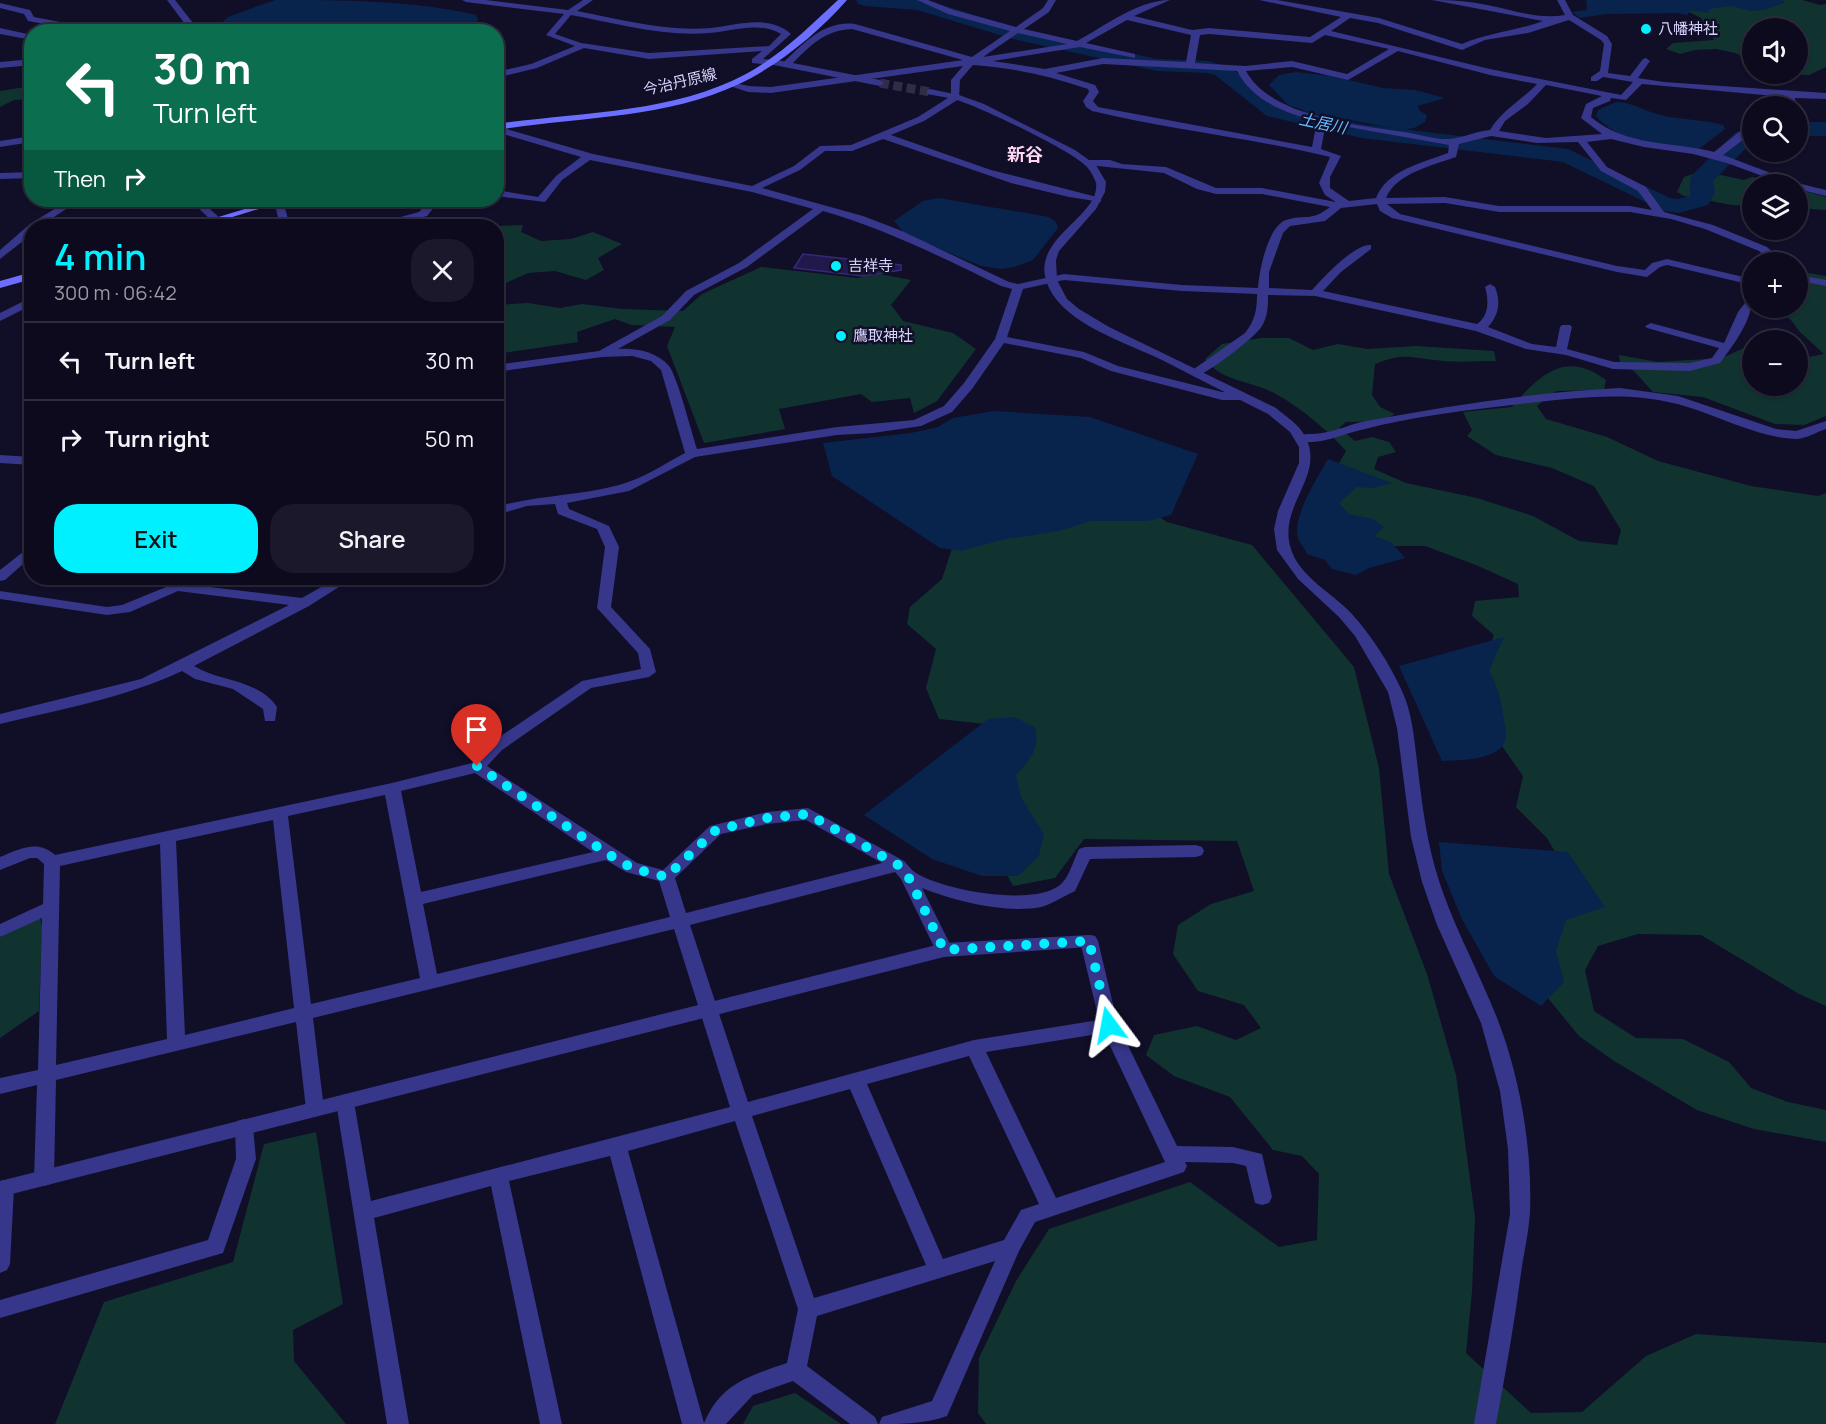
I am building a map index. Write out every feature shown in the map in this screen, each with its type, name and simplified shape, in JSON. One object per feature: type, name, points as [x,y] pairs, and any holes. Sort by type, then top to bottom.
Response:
[{"type":"main road","name":"今治丹原線","points":[[504,127],[660,103],[733,84],[772,62],[843,0]]},
{"type":"main road","points":[[220,219],[258,207]]},
{"type":"main road","points":[[0,285],[24,278]]},
{"type":"street","points":[[171,0],[190,24]]},
{"type":"street","points":[[466,0],[534,7],[569,14],[697,31],[739,25],[780,28],[787,34],[755,61],[772,62],[880,83]]},
{"type":"street","points":[[589,0],[569,14],[550,35],[580,45],[649,56],[771,48]]},
{"type":"street","points":[[921,0],[951,12],[1016,30],[1077,45],[1124,52],[1146,61]]},
{"type":"street","points":[[956,97],[956,80],[972,62],[1046,10],[1052,0]]},
{"type":"street","points":[[733,84],[760,90],[861,79],[1077,45],[1126,17],[1166,0]]},
{"type":"street","points":[[1263,0],[1289,2],[1407,28],[1462,47]]},
{"type":"street","points":[[1436,0],[1486,7],[1553,21]]},
{"type":"street","points":[[1561,0],[1570,17],[1604,38],[1608,44],[1604,72],[1582,88]]},
{"type":"street","points":[[0,5],[27,12],[31,19],[56,24]]},
{"type":"street","points":[[1126,17],[1196,32],[1209,31],[1312,40],[1348,16]]},
{"type":"street","points":[[1443,60],[1462,47],[1483,38],[1528,30],[1570,17]]},
{"type":"street","points":[[786,65],[824,30],[842,26],[972,62],[1010,65],[1045,72],[1092,87],[1094,92],[1088,101],[1089,105],[1095,109],[1224,135],[1296,145],[1336,156],[1322,179],[1324,188],[1343,205]]},
{"type":"street","points":[[0,31],[24,36]]},
{"type":"street","points":[[1190,64],[1196,32]]},
{"type":"street","points":[[1324,32],[1543,83],[1582,88],[1623,98],[1647,61]]},
{"type":"street","points":[[504,73],[534,66],[580,45]]},
{"type":"street","points":[[1045,72],[1103,61],[1146,61],[1230,67],[1241,70],[1293,64],[1348,77],[1397,48]]},
{"type":"street","points":[[0,65],[24,63]]},
{"type":"street","points":[[1241,70],[1242,77],[1252,87],[1280,106],[1300,115],[1362,128],[1454,141],[1479,134],[1493,133],[1535,140],[1581,140],[1610,136]]},
{"type":"street","points":[[1600,74],[1635,81],[1790,95],[1826,96]]},
{"type":"street","points":[[1493,133],[1501,118],[1525,102],[1543,83]]},
{"type":"street","points":[[930,92],[956,97],[981,106],[1088,162],[1166,170],[1201,187],[1216,191],[1262,191],[1343,205],[1380,201],[1445,200],[1499,209],[1611,208],[1658,211],[1738,238],[1766,252]]},
{"type":"street","points":[[1605,94],[1607,99],[1590,106],[1586,112],[1586,118],[1610,136],[1636,144],[1715,156],[1765,174]]},
{"type":"street","points":[[753,189],[797,168],[823,147],[852,148],[921,119],[956,97]]},
{"type":"street","points":[[1316,151],[1322,119]]},
{"type":"street","points":[[504,130],[589,156],[753,189],[859,218],[898,233],[1005,284],[1018,287],[1064,277],[1182,288],[1315,293],[1479,328],[1530,347],[1561,351],[1613,365],[1690,367],[1716,361],[1727,347],[1743,318]]},
{"type":"street","points":[[1715,156],[1729,147],[1742,133]]},
{"type":"street","points":[[882,135],[946,160],[1062,194],[1097,200]]},
{"type":"street","points":[[0,144],[24,140]]},
{"type":"street","points":[[1581,140],[1604,169],[1642,189],[1658,211]]},
{"type":"street","points":[[1454,141],[1453,155],[1400,177],[1389,184],[1381,195],[1380,201],[1384,209],[1396,216],[1617,269],[1647,274],[1656,265],[1666,262],[1742,280]]},
{"type":"street","points":[[504,194],[541,200],[559,178],[589,156]]},
{"type":"street","points":[[1088,162],[1101,182],[1097,200],[1054,250],[1049,269],[1052,281],[1065,302],[1078,313],[1242,396],[1292,424],[1302,438],[1308,456],[1282,519],[1281,540],[1286,554],[1296,567],[1342,612],[1378,656],[1403,716],[1425,864],[1447,929],[1489,1020],[1509,1092],[1518,1153],[1520,1208],[1505,1318],[1485,1424]]},
{"type":"street","points":[[0,176],[24,175]]},
{"type":"street","points":[[1808,189],[1826,193]]},
{"type":"street","points":[[1195,373],[1249,335],[1257,325],[1264,298],[1262,291],[1264,272],[1278,232],[1287,223],[1321,219],[1343,205]]},
{"type":"street","points":[[45,219],[64,207]]},
{"type":"street","points":[[203,207],[216,219]]},
{"type":"street","points":[[404,219],[423,214],[429,207]]},
{"type":"street","points":[[603,354],[610,347],[666,318],[690,293],[743,266],[821,208]]},
{"type":"street","points":[[0,256],[24,235]]},
{"type":"street","points":[[1315,293],[1336,270],[1367,247]]},
{"type":"street","points":[[1808,280],[1826,283]]},
{"type":"street","points":[[504,509],[526,502],[560,500],[624,488],[692,454],[837,431],[917,423],[948,409],[968,386],[1001,339],[1018,287]]},
{"type":"street","points":[[1479,328],[1488,323],[1491,315],[1493,295],[1490,287]]},
{"type":"street","points":[[0,318],[24,304]]},
{"type":"street","points":[[1651,326],[1727,347]]},
{"type":"street","points":[[1561,351],[1566,327]]},
{"type":"street","points":[[1001,339],[1084,355],[1115,369],[1130,370],[1222,396],[1242,396]]},
{"type":"street","points":[[504,368],[633,352],[655,359],[666,369],[692,454]]},
{"type":"street","points":[[1302,438],[1323,437],[1380,422],[1475,407],[1577,394],[1620,392],[1674,399],[1774,432],[1797,435],[1826,425]]},
{"type":"street","points":[[0,459],[24,460]]},
{"type":"street","points":[[52,862],[392,788],[477,766],[497,747],[587,684],[649,672],[645,652],[604,608],[612,547],[602,526],[563,511],[560,500]]},
{"type":"street","points":[[0,577],[24,556]]},
{"type":"street","points":[[0,719],[106,694],[146,681],[183,665],[334,585]]},
{"type":"street","points":[[0,595],[107,611],[125,609],[176,587],[304,603]]},
{"type":"street","points":[[183,665],[193,674],[233,684],[255,694],[270,707],[270,717]]},
{"type":"street","points":[[477,766],[608,854],[632,868],[666,877]]},
{"type":"street","points":[[392,788],[430,983]]},
{"type":"street","points":[[280,813],[315,1109]]},
{"type":"street","points":[[666,877],[716,830],[767,818],[808,814],[903,870],[951,893],[989,901],[1039,900],[1069,887],[1085,853],[1196,851]]},
{"type":"street","points":[[168,836],[176,1044]]},
{"type":"street","points":[[0,864],[28,852],[41,852],[52,862],[44,1178]]},
{"type":"street","points":[[413,900],[608,854]]},
{"type":"street","points":[[0,1086],[45,1077],[681,921],[903,870]]},
{"type":"street","points":[[903,870],[944,950]]},
{"type":"street","points":[[666,877],[741,1111],[808,1309],[796,1370]]},
{"type":"street","points":[[0,931],[51,907]]},
{"type":"street","points":[[0,1264],[2,1189],[944,950],[1089,941],[1109,1025],[1177,1166],[1028,1216],[1011,1247],[939,1409],[890,1424]]},
{"type":"street","points":[[364,1212],[498,1175],[617,1146],[974,1047],[1109,1025]]},
{"type":"street","points":[[974,1047],[1051,1209]]},
{"type":"street","points":[[856,1080],[938,1270]]},
{"type":"street","points":[[345,1102],[398,1424]]},
{"type":"street","points":[[0,1309],[216,1247],[246,1159],[244,1127]]},
{"type":"street","points":[[617,1146],[693,1424]]},
{"type":"street","points":[[1172,1154],[1233,1155],[1255,1160],[1262,1197]]},
{"type":"street","points":[[498,1175],[551,1424]]},
{"type":"street","points":[[808,1309],[1011,1247]]},
{"type":"street","points":[[714,1424],[721,1413],[746,1387],[796,1370]]},
{"type":"street","points":[[796,1370],[867,1424]]},
{"type":"green space","points":[[1774,0],[1802,0],[1820,5],[1826,4],[1826,67],[1808,75],[1808,18],[1742,18],[1742,56],[1716,49],[1695,50],[1680,54],[1666,49],[1673,43],[1714,40],[1701,18],[1683,9]]},
{"type":"green space","points":[[24,87],[24,99],[14,100],[0,107],[0,91]]},
{"type":"green space","points":[[1702,171],[1742,180],[1742,206],[1684,196],[1677,192],[1684,177]]},
{"type":"green space","points":[[1808,192],[1826,197],[1826,210],[1808,209]]},
{"type":"green space","points":[[523,225],[521,232],[541,241],[571,239],[593,232],[622,244],[598,258],[604,270],[586,280],[555,271],[528,273],[504,284],[504,226]]},
{"type":"green space","points":[[761,267],[857,278],[880,274],[911,280],[891,305],[903,321],[953,333],[976,349],[937,401],[914,413],[910,398],[872,402],[861,394],[779,409],[785,429],[704,443],[667,346],[675,327],[631,325],[615,319],[577,332],[578,342],[504,353],[504,304],[528,303],[560,308],[582,304],[622,309],[683,311],[702,294]]},
{"type":"green space","points":[[1808,273],[1826,276],[1826,416],[1804,425],[1775,424],[1703,397],[1653,392],[1634,371],[1620,362],[1619,355],[1658,362],[1722,358],[1742,349],[1742,396],[1808,396],[1808,357],[1824,354],[1808,339],[1808,330],[1798,330],[1788,318],[1808,318]]},
{"type":"green space","points":[[1261,338],[1289,338],[1313,350],[1338,344],[1367,349],[1416,346],[1494,351],[1496,361],[1450,361],[1405,357],[1375,364],[1372,395],[1380,407],[1395,414],[1382,421],[1346,422],[1339,428],[1355,441],[1372,437],[1389,442],[1396,452],[1378,457],[1374,469],[1406,483],[1477,498],[1533,516],[1579,541],[1617,545],[1621,530],[1594,486],[1552,468],[1496,455],[1467,436],[1472,430],[1463,412],[1512,407],[1544,376],[1564,367],[1575,366],[1596,374],[1606,380],[1604,390],[1556,391],[1537,406],[1546,419],[1607,437],[1658,461],[1751,486],[1818,496],[1826,493],[1826,1006],[1799,994],[1701,935],[1638,934],[1598,946],[1585,970],[1594,1011],[1636,1038],[1683,1039],[1729,1062],[1751,1088],[1788,1102],[1826,1110],[1826,1142],[1754,1129],[1697,1110],[1614,1061],[1579,1036],[1538,986],[1556,911],[1582,898],[1547,838],[1516,807],[1523,776],[1497,739],[1481,668],[1494,635],[1472,616],[1475,601],[1519,597],[1518,584],[1425,546],[1388,546],[1343,517],[1330,502],[1338,465],[1346,451],[1322,427],[1293,404],[1265,389],[1219,372],[1205,359],[1222,344]]},
{"type":"green space","points":[[1141,505],[1167,522],[1252,545],[1354,667],[1379,768],[1389,874],[1427,974],[1456,1075],[1475,1217],[1472,1292],[1466,1353],[1531,1413],[1582,1412],[1646,1356],[1696,1334],[1826,1343],[1826,1424],[986,1424],[978,1413],[979,1358],[1016,1281],[1049,1229],[1190,1182],[1279,1247],[1317,1240],[1319,1174],[1302,1156],[1273,1150],[1230,1097],[1174,1076],[1146,1055],[1154,1035],[1197,1026],[1236,1040],[1261,1028],[1244,1005],[1198,991],[1173,954],[1178,925],[1211,904],[1254,891],[1237,841],[1084,839],[1055,878],[1013,886],[1002,866],[1013,727],[939,719],[926,688],[936,649],[907,624],[910,607],[942,579],[955,539]]},
{"type":"green space","points":[[40,917],[42,926],[39,1011],[0,1038],[0,937]]},
{"type":"green space","points":[[316,1132],[343,1304],[293,1330],[294,1361],[346,1424],[55,1424],[104,1302],[233,1262],[264,1144]]},
{"type":"green space","points":[[795,1393],[841,1424],[743,1424],[753,1406]]},
{"type":"water","points":[[275,0],[351,1],[426,6],[476,15],[478,20],[476,24],[224,24],[228,17]]},
{"type":"water","points":[[1586,0],[1781,0],[1786,2],[1765,10],[1751,11],[1731,6],[1710,9],[1708,13],[1691,10],[1687,15],[1677,13],[1606,14],[1580,18],[1572,12],[1587,10]]},
{"type":"water","points":[[1296,72],[1331,76],[1383,88],[1415,90],[1445,98],[1418,106],[1420,111],[1427,115],[1425,122],[1414,128],[1403,130],[1312,113],[1288,105],[1269,85],[1279,75]]},
{"type":"water","points":[[1616,102],[1665,116],[1723,125],[1725,129],[1699,149],[1643,142],[1616,132],[1596,116],[1598,110]]},
{"type":"water","points":[[939,198],[1049,217],[1056,222],[1058,228],[1033,260],[1001,269],[981,266],[906,235],[894,221],[923,201]]},
{"type":"water","points":[[994,411],[1090,417],[1198,454],[1171,515],[1148,521],[1091,521],[1059,531],[1001,540],[962,551],[940,548],[832,476],[823,443],[911,433],[938,427],[953,418]]},
{"type":"water","points":[[1328,459],[1392,483],[1374,488],[1357,487],[1339,503],[1349,514],[1373,519],[1384,527],[1374,536],[1391,542],[1405,558],[1369,568],[1356,575],[1332,569],[1325,560],[1307,554],[1298,538],[1299,519],[1307,497]]},
{"type":"water","points":[[1504,637],[1489,671],[1501,701],[1506,739],[1496,752],[1488,755],[1442,761],[1399,666]]},
{"type":"water","points":[[1014,717],[1035,727],[1035,748],[1026,764],[1016,775],[1021,797],[1044,834],[1039,856],[1018,876],[982,876],[932,859],[864,815],[988,719]]},
{"type":"water","points":[[1439,842],[1568,852],[1605,907],[1566,920],[1556,951],[1564,982],[1541,1006],[1494,976],[1462,919],[1442,871]]},
{"type":"building","name":"吉祥寺","points":[[803,254],[901,265],[901,270],[863,276],[794,268]]},
{"type":"waterway","name":"土居川","points":[[865,0],[919,4],[1020,35],[1157,65],[1208,67],[1222,71],[1275,111],[1361,131],[1568,156],[1664,204],[1679,206],[1700,200],[1703,192],[1701,179],[1742,139]]},
{"type":"waterway","name":"土居川","points":[[1808,129],[1826,129]]},
{"type":"tunnel","points":[[880,83],[930,92]]},
{"type":"place","name":"八幡神社","points":[[1646,29]]},
{"type":"place","name":"吉祥寺","points":[[836,266]]},
{"type":"place","name":"鷹取神社","points":[[841,336]]},
{"type":"district","name":"新谷","points":[[1025,155]]},
{"type":"route","points":[[477,766],[608,854],[632,868],[666,877],[716,830],[767,818],[808,814],[898,865],[908,876],[944,950],[1089,941],[1109,1025]]}]
